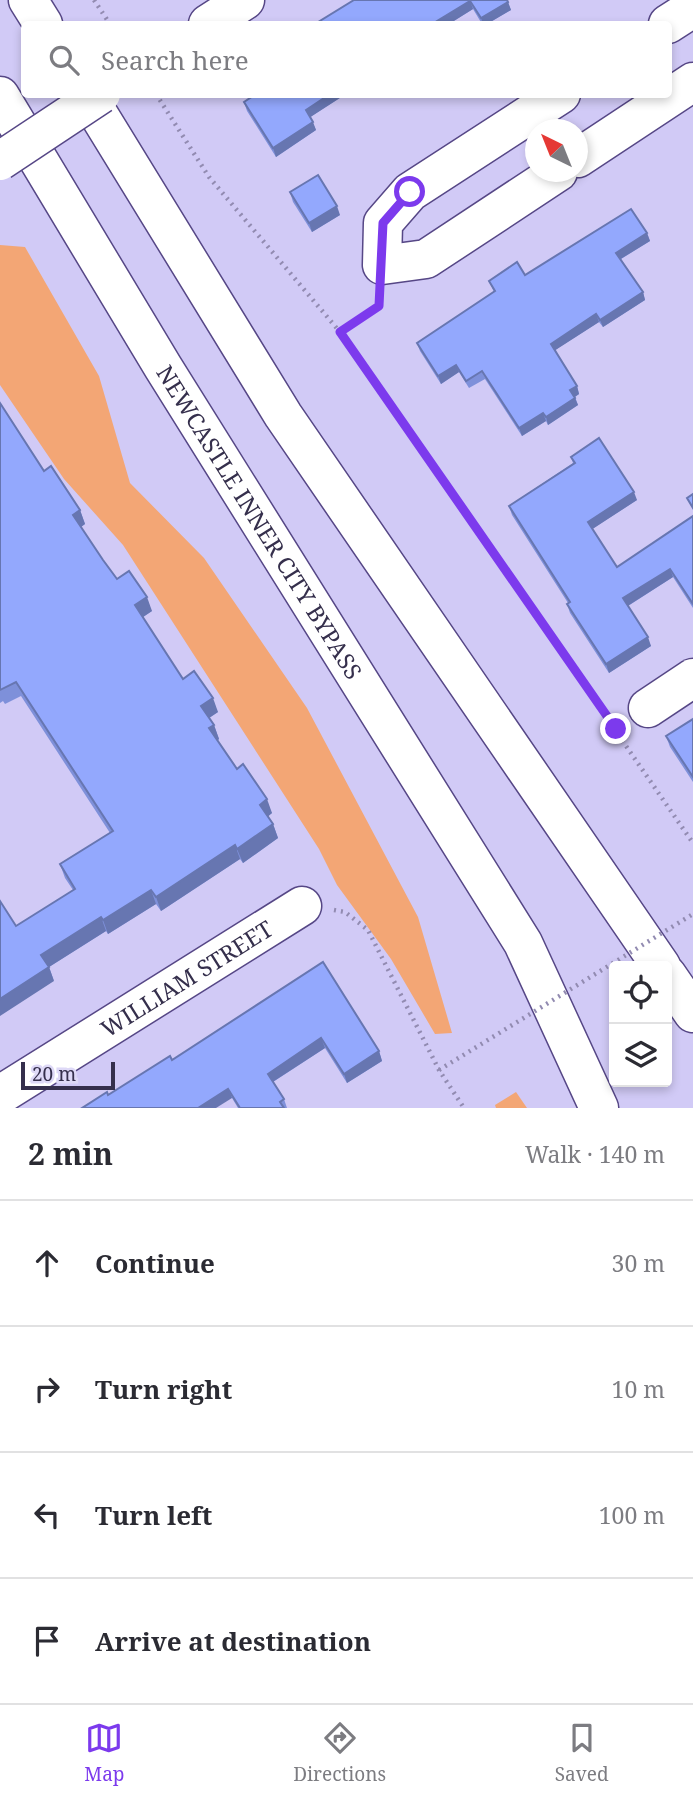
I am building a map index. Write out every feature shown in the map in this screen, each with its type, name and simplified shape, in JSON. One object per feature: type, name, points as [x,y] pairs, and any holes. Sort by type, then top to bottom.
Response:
[{"type":"main road","points":[[28,0],[41,21]]},
{"type":"main road","points":[[213,21],[246,0]]},
{"type":"main road","points":[[672,21],[693,8]]},
{"type":"main road","points":[[672,96],[693,82]]},
{"type":"main road","name":"NEWCASTLE INNER CITY BYPASS","points":[[0,96],[163,367],[523,943],[599,1108]]},
{"type":"main road","points":[[88,98],[283,415],[658,961]]},
{"type":"main road","points":[[0,161],[95,98]]},
{"type":"main road","points":[[543,182],[426,259],[382,265],[383,223],[410,192],[555,98]]},
{"type":"main road","points":[[588,152],[669,98]]},
{"type":"main road","points":[[648,708],[693,678]]},
{"type":"main road","name":"WILLIAM STREET","points":[[0,1095],[302,906]]},
{"type":"main road","points":[[672,982],[693,1013]]},
{"type":"path","points":[[94,0],[108,21]]},
{"type":"path","points":[[159,98],[209,177],[340,332],[693,843]]},
{"type":"path","points":[[340,332],[379,306],[382,265]]},
{"type":"path","points":[[439,1070],[693,915]]},
{"type":"path","points":[[368,930],[439,1070],[464,1108]]},
{"type":"shaded area","points":[[0,245],[25,247],[99,376],[130,483],[204,558],[307,708],[418,917],[452,1033],[435,1034],[391,959],[337,885],[319,849],[123,545],[64,479],[0,385]]},
{"type":"shaded area","points":[[516,1092],[527,1108],[496,1108],[495,1105]]},
{"type":"building","points":[[354,0],[507,0],[508,2],[481,18],[470,1],[437,21],[320,21]]},
{"type":"building","points":[[250,98],[324,98],[306,110],[313,122],[273,148],[244,102]]},
{"type":"building","points":[[318,175],[337,206],[309,223],[290,192]]},
{"type":"building","points":[[631,209],[647,233],[616,253],[643,292],[600,320],[596,314],[551,344],[577,386],[570,390],[575,398],[546,417],[543,413],[519,428],[482,371],[466,381],[456,365],[438,376],[417,343],[495,291],[489,281],[517,262],[525,275]]},
{"type":"building","points":[[0,403],[44,471],[51,466],[80,510],[73,515],[117,579],[129,571],[147,597],[135,605],[183,679],[194,671],[213,698],[201,706],[214,725],[209,728],[237,769],[243,764],[267,799],[260,805],[273,824],[237,849],[235,845],[156,897],[151,890],[103,920],[101,917],[41,955],[49,967],[0,999],[0,901],[16,926],[75,889],[60,864],[113,831],[16,682],[0,690]]},
{"type":"building","points":[[599,438],[634,492],[588,522],[617,567],[693,516],[693,604],[670,569],[623,598],[648,637],[606,664],[509,506],[575,463],[571,457]]},
{"type":"building","points":[[693,494],[693,508],[687,498]]},
{"type":"building","points":[[693,719],[693,777],[666,736]]},
{"type":"building","points":[[323,962],[379,1051],[344,1074],[321,1038],[268,1074],[284,1099],[280,1102],[284,1108],[240,1108],[228,1089],[198,1108],[82,1108],[170,1056],[172,1060]]},
{"type":"route","points":[[410,192],[383,223],[379,306],[340,332],[616,729]]}]
